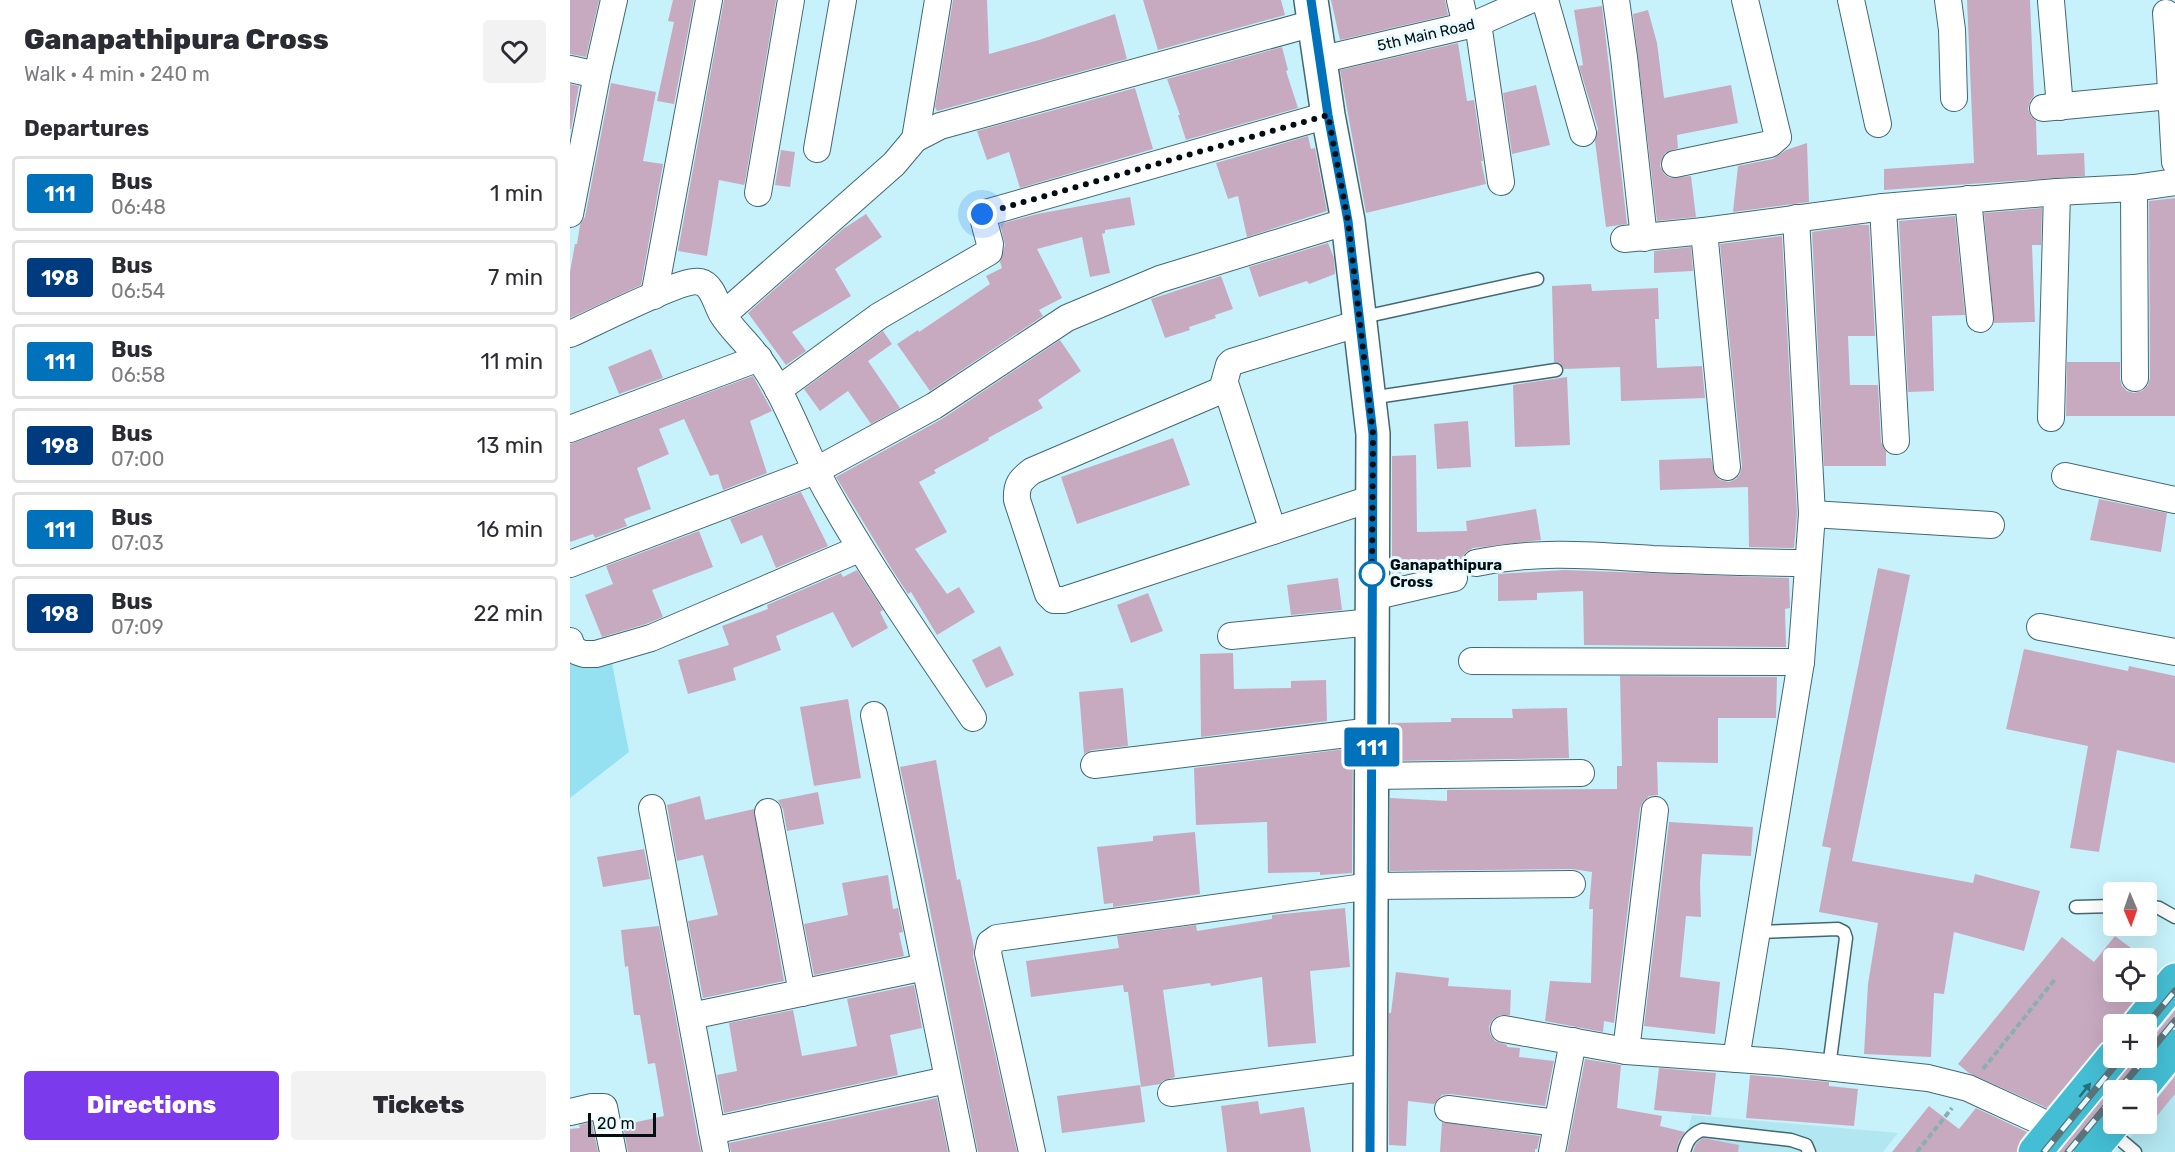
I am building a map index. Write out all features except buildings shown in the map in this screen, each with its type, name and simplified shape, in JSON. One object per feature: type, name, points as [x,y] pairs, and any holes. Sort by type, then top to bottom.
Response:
[{"type":"highway","points":[[2147,1014],[2175,980]]},
{"type":"highway","points":[[2147,1080],[2175,1046]]},
{"type":"highway","points":[[2045,1140],[2104,1068]]},
{"type":"street","points":[[570,214],[614,0]]},
{"type":"street","points":[[654,296],[709,0]]},
{"type":"street","points":[[758,193],[791,0]]},
{"type":"street","points":[[818,149],[843,0]]},
{"type":"street","points":[[915,139],[938,0]]},
{"type":"street","points":[[1460,0],[1472,24],[1501,182]]},
{"type":"street","points":[[1616,0],[1624,57],[1634,238],[1883,207],[2133,188],[2175,182]]},
{"type":"street","points":[[1676,164],[1770,144],[1778,136],[1745,0]]},
{"type":"street","points":[[1851,0],[1878,124]]},
{"type":"street","points":[[1948,0],[1952,30],[1954,98]]},
{"type":"street","points":[[1529,1],[1583,133]]},
{"type":"street","name":"5th Main Road","points":[[1319,60],[1472,24],[1529,1]]},
{"type":"street","points":[[2051,1],[2051,107],[2170,96]]},
{"type":"street","points":[[723,315],[894,164],[915,139],[940,126],[1312,11],[1328,115],[1348,221],[1373,434],[1370,1152]]},
{"type":"street","points":[[2166,13],[2175,162]]},
{"type":"street","points":[[570,69],[597,75]]},
{"type":"street","points":[[778,390],[879,316],[989,252],[990,244],[982,214],[1328,115]]},
{"type":"street","points":[[2133,188],[2135,378]]},
{"type":"street","points":[[2051,418],[2057,192]]},
{"type":"street","points":[[1968,200],[1980,319]]},
{"type":"street","points":[[1883,207],[1896,441]]},
{"type":"street","points":[[1736,1059],[1801,662],[1812,514],[1796,218]]},
{"type":"street","points":[[570,564],[815,471],[934,406],[1067,318],[1160,279],[1348,221]]},
{"type":"street","points":[[1704,231],[1726,467]]},
{"type":"street","points":[[570,334],[693,281],[705,284],[711,290],[723,315],[759,358],[778,390],[815,471],[859,549],[974,718]]},
{"type":"street","points":[[1360,320],[1232,362],[1222,390],[1032,471],[1021,479],[1017,488],[1017,500],[1048,594],[1054,600],[1064,600],[1373,498]]},
{"type":"street","points":[[570,429],[759,358]]},
{"type":"street","points":[[1225,383],[1273,531]]},
{"type":"street","points":[[2065,477],[2175,500]]},
{"type":"street","points":[[1812,514],[1991,525]]},
{"type":"street","points":[[570,641],[572,647],[584,654],[597,654],[651,638],[859,549]]},
{"type":"street","points":[[1476,563],[1505,557],[1553,554],[1808,563]]},
{"type":"street","points":[[1231,636],[1372,610],[1454,578]]},
{"type":"street","points":[[2040,627],[2175,652]]},
{"type":"street","points":[[1472,661],[1801,662]]},
{"type":"street","points":[[874,715],[963,1152]]},
{"type":"street","points":[[1094,765],[1372,730]]},
{"type":"street","points":[[1372,776],[1581,773]]},
{"type":"street","points":[[652,808],[714,1141],[947,1080]]},
{"type":"street","points":[[1626,1051],[1655,810]]},
{"type":"street","points":[[768,812],[802,993]]},
{"type":"street","points":[[1032,1152],[987,953],[990,943],[997,938],[1371,886],[1572,884]]},
{"type":"street","points":[[690,1016],[925,967]]},
{"type":"street","points":[[1504,1029],[1626,1051],[1829,1067],[1929,1078],[1968,1088],[2045,1140]]},
{"type":"street","points":[[1552,1152],[1573,1041]]},
{"type":"street","points":[[1171,1094],[1371,1067]]},
{"type":"street","points":[[570,1112],[604,1107],[613,1152]]},
{"type":"street","points":[[1448,1109],[1557,1123]]},
{"type":"lane","points":[[1360,320],[1537,279]]},
{"type":"lane","points":[[1369,398],[1556,370]]},
{"type":"lane","points":[[2076,907],[2103,906]]},
{"type":"lane","points":[[2157,908],[2175,917]]},
{"type":"lane","points":[[1757,932],[1838,929],[1844,932],[1846,938],[1829,1067]]},
{"type":"lane","points":[[1684,1152],[1686,1143],[1693,1134],[1702,1130],[1791,1140],[1806,1145],[1809,1152]]},
{"type":"lane","points":[[2104,1135],[2135,1152]]},
{"type":"path","points":[[1917,1152],[2056,978]]},
{"type":"shaded area","points":[[612,663],[629,752],[570,798],[570,664]]},
{"type":"shaded area","points":[[2175,1085],[2175,1152],[2118,1152],[2133,1134],[2157,1134],[2157,1109]]},
{"type":"shaded area","points":[[1692,1115],[1898,1133],[1883,1152],[1682,1152]]},
{"type":"railway","points":[[2156,1014],[2175,991]]},
{"type":"railway","points":[[2157,1043],[2175,1021]]},
{"type":"railway","points":[[2044,1152],[2113,1068]]},
{"type":"railway","points":[[2127,1080],[2137,1068]]},
{"type":"railway","points":[[2068,1152],[2103,1110]]},
{"type":"bus line","name":"111","points":[[1311,0],[1328,115],[1348,221],[1373,434],[1370,1152]]},
{"type":"place","name":"Ganapathipura Cross","points":[[1372,574]]},
{"type":"route","points":[[982,214],[1328,115],[1348,221],[1373,434],[1372,574]]}]
